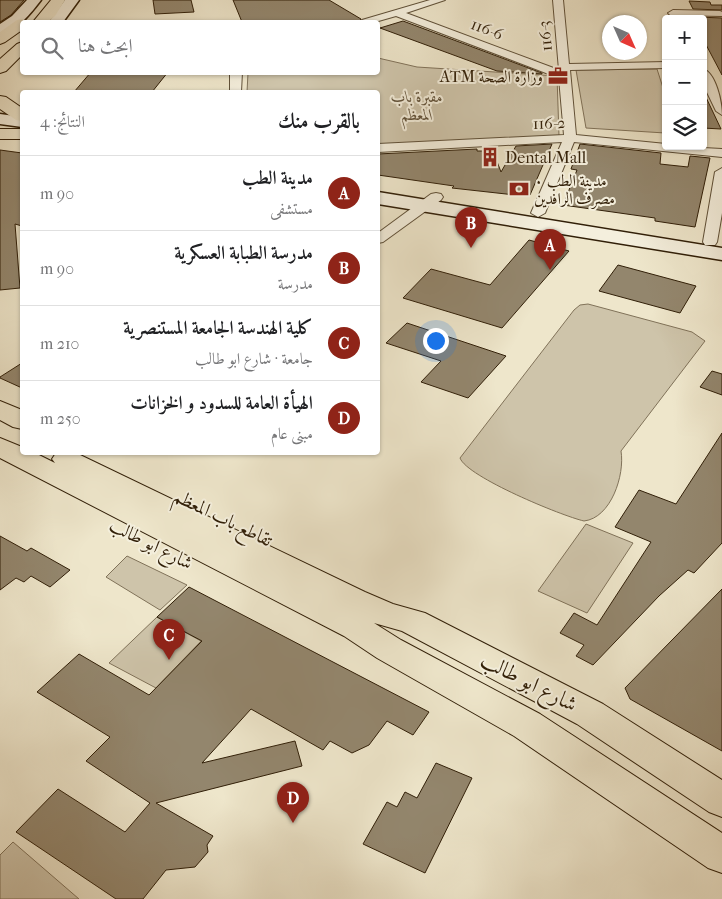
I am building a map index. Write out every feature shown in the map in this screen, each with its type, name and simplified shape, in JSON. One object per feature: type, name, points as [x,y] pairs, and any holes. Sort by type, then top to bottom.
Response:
[{"type":"main road","points":[[0,31],[17,19],[42,15],[58,0]]},
{"type":"main road","points":[[30,20],[72,0]]},
{"type":"main road","points":[[0,38],[20,25]]},
{"type":"main road","points":[[0,47],[20,31]]},
{"type":"main road","points":[[0,56],[20,40]]},
{"type":"main road","points":[[0,68],[20,49]]},
{"type":"main road","points":[[0,68],[20,55]]},
{"type":"main road","points":[[0,101],[20,115]]},
{"type":"main road","points":[[0,119],[20,122]]},
{"type":"main road","points":[[0,133],[20,134]]},
{"type":"main road","points":[[380,189],[430,202],[718,247]]},
{"type":"main road","points":[[380,198],[538,213],[718,247]]},
{"type":"main road","points":[[0,410],[20,420]]},
{"type":"main road","points":[[0,427],[20,437]]},
{"type":"main road","points":[[0,447],[318,595]]},
{"type":"main road","points":[[59,455],[318,595]]},
{"type":"main road","name":"تقاطع باب المعظم","points":[[91,455],[360,586],[388,602],[413,622]]},
{"type":"main road","name":"شارع ابو طالب","points":[[0,465],[210,574],[296,616],[389,649]]},
{"type":"main road","name":"شارع ابو طالب","points":[[318,595],[413,622],[590,714],[722,800]]},
{"type":"main road","name":"شارع ابو طالب","points":[[318,595],[356,627],[389,649],[527,726],[722,855]]},
{"type":"street","points":[[373,20],[440,0]]},
{"type":"street","name":"116-3","points":[[538,213],[570,138],[558,0]]},
{"type":"street","name":"116-6","points":[[397,13],[565,71]]},
{"type":"street","points":[[673,13],[720,14]]},
{"type":"street","points":[[565,71],[662,65]]},
{"type":"street","points":[[236,75],[236,90]]},
{"type":"street","points":[[707,80],[722,111]]},
{"type":"street","name":"116-2","points":[[380,148],[570,138],[722,153]]},
{"type":"street","points":[[718,247],[722,172]]},
{"type":"street","points":[[380,238],[430,202]]},
{"type":"green space","name":"مقبرة باب المعظم","points":[[380,58],[417,67],[557,76],[559,136],[380,145],[380,90],[247,90],[248,75],[380,75]]},
{"type":"green space","points":[[657,69],[662,85],[662,133],[586,128],[576,70]]},
{"type":"green space","points":[[588,304],[692,332],[705,341],[621,451],[621,472],[609,504],[594,518],[584,521],[556,512],[516,495],[479,475],[466,466],[460,458],[574,310],[580,305]]},
{"type":"green space","points":[[586,524],[633,543],[587,613],[538,591]]},
{"type":"green space","points":[[127,556],[187,585],[160,610],[106,577]]},
{"type":"green space","points":[[157,617],[201,641],[156,688],[109,663]]},
{"type":"green space","points":[[13,842],[79,899],[0,899],[0,855]]},
{"type":"building","points":[[0,0],[24,0],[11,15],[0,22]]},
{"type":"building","points":[[153,0],[191,0],[194,12],[155,14]]},
{"type":"building","points":[[233,0],[329,0],[361,19],[360,20],[241,20]]},
{"type":"building","points":[[689,1],[710,2],[711,5],[722,5],[722,10],[693,9]]},
{"type":"building","points":[[707,17],[722,18],[722,75],[707,47]]},
{"type":"building","points":[[403,21],[542,74],[497,71],[380,28]]},
{"type":"building","points":[[88,75],[166,75],[154,90],[76,90]]},
{"type":"building","points":[[707,99],[721,129],[707,128]]},
{"type":"building","points":[[552,144],[530,195],[524,196],[452,188],[454,186],[380,175],[380,154],[477,149],[477,151],[493,151],[501,172],[516,146]]},
{"type":"building","points":[[580,144],[661,153],[660,164],[688,167],[690,156],[710,158],[695,227],[655,221],[655,218],[563,205],[577,170],[571,169]]},
{"type":"building","points":[[0,150],[20,153],[20,225],[15,224],[20,288],[0,290]]},
{"type":"building","points":[[529,240],[569,251],[502,328],[403,298],[431,269],[490,285]]},
{"type":"building","points":[[618,265],[696,286],[680,313],[599,291]]},
{"type":"building","points":[[407,323],[506,356],[468,398],[421,382],[441,361],[386,343]]},
{"type":"building","points":[[20,364],[20,387],[0,377]]},
{"type":"building","points":[[712,371],[722,374],[722,395],[700,387]]},
{"type":"building","points":[[722,433],[722,543],[694,573],[688,570],[659,596],[593,665],[576,656],[584,645],[560,633],[574,613],[597,625],[651,542],[615,527],[639,490],[676,504]]},
{"type":"building","points":[[0,536],[27,551],[31,548],[70,570],[50,587],[31,576],[24,582],[16,578],[0,590]]},
{"type":"building","points":[[189,587],[429,712],[413,735],[387,721],[369,745],[352,753],[330,741],[323,750],[251,709],[202,763],[295,741],[302,766],[156,803],[213,836],[207,845],[208,852],[195,867],[166,870],[143,899],[116,899],[16,832],[58,789],[125,832],[150,803],[86,761],[110,737],[37,692],[79,654],[149,695],[202,641],[157,617]]},
{"type":"building","points":[[722,589],[722,751],[630,699],[625,688]]},
{"type":"building","points":[[436,763],[472,778],[425,873],[363,844],[387,802],[397,807],[405,792],[417,798]]},
{"type":"place","name":"ATM وزارة الصحة","points":[[558,76]]},
{"type":"place","name":"Dental Mall","points":[[490,157]]},
{"type":"place","name":"مدينة الطب ٠ مصرف الرافدين","points":[[519,189]]},
{"type":"place","name":"مدرسة الطبابة العسكرية","points":[[471,248]]},
{"type":"place","name":"مدينة الطب","points":[[550,270]]},
{"type":"place","name":"كلية الهندسة الجامعة المستنصرية","points":[[169,660]]},
{"type":"place","name":"الهيأة العامة للسدود و الخزانات","points":[[293,823]]}]
